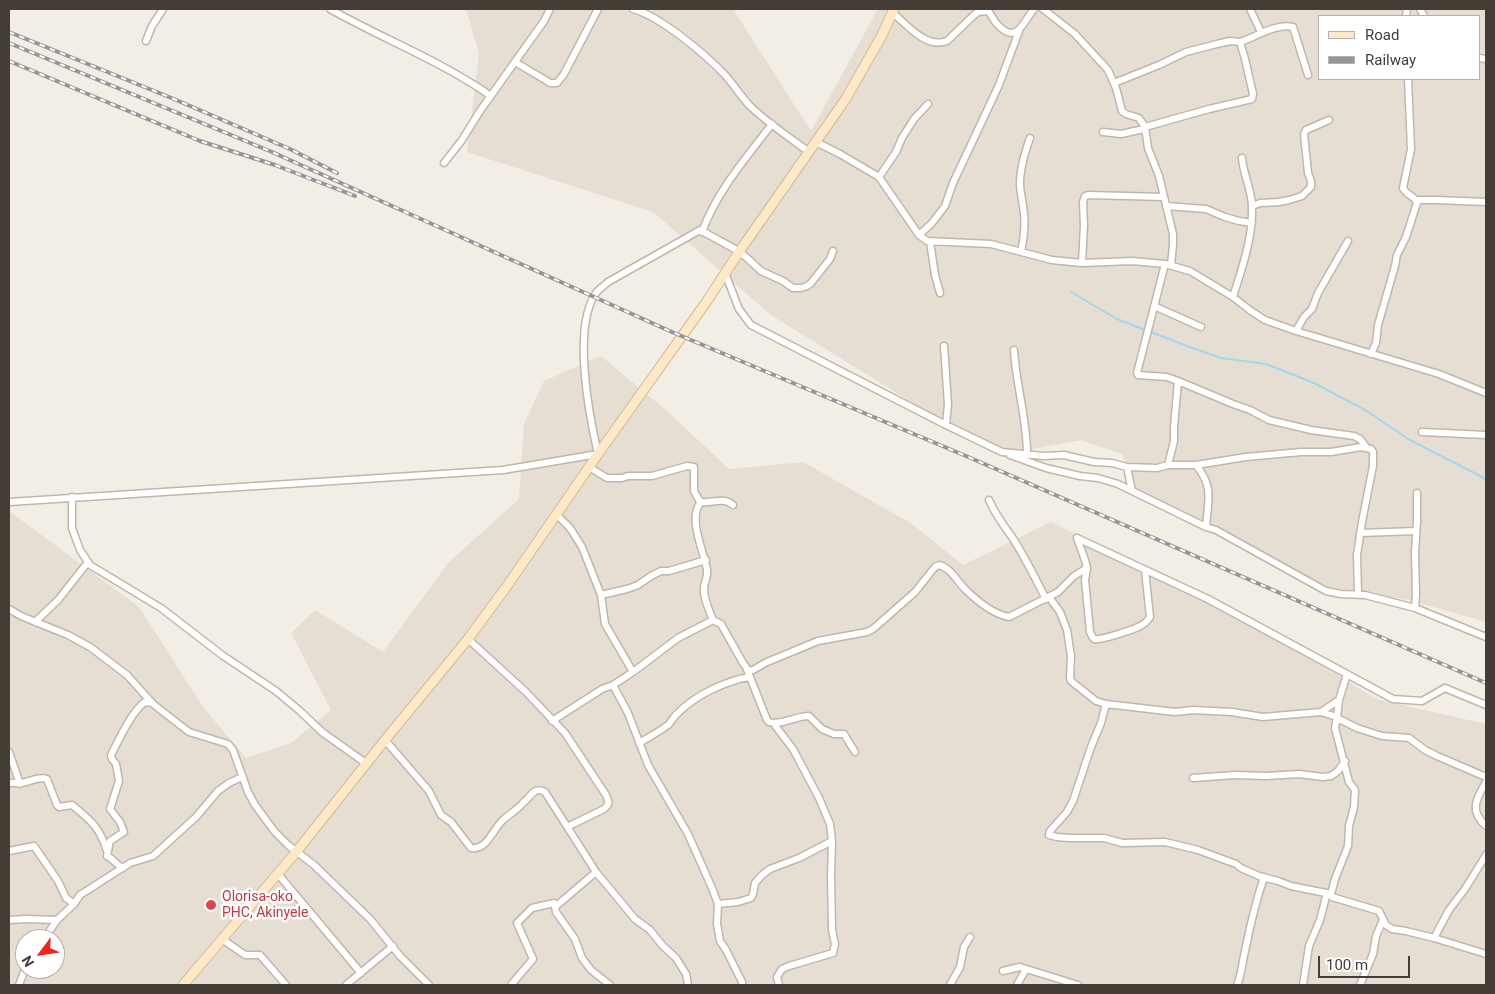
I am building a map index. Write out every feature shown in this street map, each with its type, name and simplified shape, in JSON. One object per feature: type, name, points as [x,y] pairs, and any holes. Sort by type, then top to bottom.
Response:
[{"type":"main road","points":[[188,984],[222,939],[298,851],[385,740],[468,639],[507,586],[845,100],[881,37],[893,11]]},
{"type":"street","points":[[146,41],[152,26],[164,9]]},
{"type":"street","points":[[330,9],[449,70],[491,96]]},
{"type":"street","points":[[444,163],[544,21],[550,9]]},
{"type":"street","points":[[515,62],[550,83],[557,83],[564,74],[598,9]]},
{"type":"street","points":[[633,9],[644,11],[708,59],[726,76],[750,106],[809,152]]},
{"type":"street","points":[[1043,9],[1075,34],[1108,70],[1122,111],[1139,118],[1144,128],[1148,148],[1159,176],[1173,234],[1168,265],[1154,306],[1137,374],[1167,377],[1250,410],[1269,420],[1311,430],[1354,436],[1360,439],[1372,452],[1373,466],[1357,555],[1358,594]]},
{"type":"street","points":[[1250,9],[1261,32]]},
{"type":"street","points":[[893,11],[921,37],[930,42],[941,43],[947,41],[974,15],[984,10],[991,14],[998,25],[1009,32],[1019,31]]},
{"type":"street","points":[[919,235],[932,223],[945,206],[953,183],[999,85],[1019,31],[1031,10]]},
{"type":"street","points":[[1114,83],[1186,52],[1224,42],[1240,42],[1254,38],[1261,32],[1285,27],[1293,27],[1308,74]]},
{"type":"street","points":[[1103,132],[1121,134],[1209,109],[1252,100],[1253,94],[1240,42]]},
{"type":"street","points":[[1408,80],[1410,149],[1405,191],[1416,200],[1486,202]]},
{"type":"street","points":[[879,177],[896,152],[914,119],[928,104]]},
{"type":"street","points":[[1252,206],[1260,203],[1290,200],[1302,196],[1311,187],[1304,134],[1306,130],[1329,120]]},
{"type":"street","points":[[702,232],[708,216],[737,168],[772,124]]},
{"type":"street","points":[[1021,252],[1024,242],[1024,208],[1020,193],[1021,172],[1030,138]]},
{"type":"street","points":[[816,142],[879,177],[919,235],[927,241],[991,244],[1052,260],[1082,263],[1132,261],[1168,265],[1190,271],[1233,297],[1265,320],[1439,374],[1486,393]]},
{"type":"street","points":[[1233,297],[1248,246],[1252,223],[1249,183],[1242,158]]},
{"type":"street","points":[[1082,263],[1083,202],[1085,196],[1164,197]]},
{"type":"street","points":[[1371,354],[1376,343],[1378,325],[1396,258],[1411,223],[1417,204],[1416,200]]},
{"type":"street","points":[[1166,206],[1206,209],[1224,217],[1252,223]]},
{"type":"street","points":[[9,502],[503,470],[598,454],[589,414],[583,352],[587,318],[592,301],[596,293],[608,282],[700,230],[739,252],[761,271],[796,288],[807,286],[811,283],[830,260],[833,252]]},
{"type":"street","points":[[1296,331],[1304,317],[1312,309],[1318,293],[1348,241]]},
{"type":"street","points":[[930,242],[940,293]]},
{"type":"street","points":[[725,273],[738,308],[751,325],[946,426],[1002,452],[1046,468],[1098,478],[1118,484],[1206,527],[1216,530],[1326,591],[1341,594],[1358,594],[1414,608],[1486,637]]},
{"type":"street","points":[[1154,306],[1201,327]]},
{"type":"street","points":[[944,346],[948,404],[946,426]]},
{"type":"street","points":[[1014,350],[1015,372],[1027,438],[1027,454]]},
{"type":"street","points":[[1168,465],[1174,441],[1178,381]]},
{"type":"street","points":[[1422,432],[1486,435]]},
{"type":"street","points":[[1002,452],[1042,456],[1064,455],[1127,467],[1157,468],[1168,465],[1196,465],[1246,457],[1367,448]]},
{"type":"street","points":[[1196,465],[1205,476],[1209,491],[1206,527]]},
{"type":"street","points":[[589,467],[607,478],[622,478],[628,476],[652,476],[687,466],[694,466],[694,491],[701,502]]},
{"type":"street","points":[[1127,467],[1132,491]]},
{"type":"street","points":[[1414,608],[1416,594],[1417,493]]},
{"type":"street","points":[[72,498],[72,528],[80,550],[90,565],[161,608],[222,655],[276,691],[322,732],[367,764]]},
{"type":"street","points":[[733,505],[721,500],[701,502],[696,508],[695,523],[706,560],[708,575],[704,584],[707,605],[713,620],[721,624],[749,674],[767,720],[774,724],[793,749],[819,798],[830,824],[832,841],[832,930],[835,944],[833,954],[782,969],[777,978],[779,985]]},
{"type":"street","points":[[989,500],[1048,598],[1060,612],[1067,630],[1071,656],[1071,681],[1096,701],[1106,704],[1175,712],[1193,710],[1232,712],[1263,717],[1321,712],[1357,728],[1382,736],[1409,738],[1425,750],[1486,777]]},
{"type":"street","points":[[556,514],[570,528],[582,548],[601,594],[605,624],[633,672]]},
{"type":"street","points":[[1360,534],[1416,531]]},
{"type":"street","points":[[1146,570],[1150,617],[1148,620],[1136,628],[1104,638],[1096,639],[1092,636],[1085,580],[1087,568],[1077,538],[1146,570],[1208,599],[1394,700],[1422,701],[1445,688],[1486,705]]},
{"type":"street","points":[[601,594],[638,585],[661,571],[669,571],[706,560]]},
{"type":"street","points":[[35,622],[58,600],[88,562]]},
{"type":"street","points":[[639,744],[660,731],[678,713],[703,694],[749,674],[767,662],[818,641],[867,632],[873,629],[915,592],[935,566],[945,566],[965,589],[986,606],[1003,616],[1009,617],[1058,592],[1074,576],[1087,568]]},
{"type":"street","points":[[9,609],[68,635],[90,647],[126,675],[152,703],[189,732],[228,744],[233,750],[242,777],[255,805],[276,832],[370,918],[411,968],[429,985]]},
{"type":"street","points":[[552,721],[602,688],[613,685],[633,672],[678,638],[713,620]]},
{"type":"street","points":[[468,639],[526,692],[564,733],[609,802],[604,809],[566,827]]},
{"type":"street","points":[[1303,985],[1309,946],[1348,846],[1349,826],[1354,807],[1354,790],[1335,728],[1339,700],[1347,674]]},
{"type":"street","points":[[613,685],[628,714],[648,765],[688,834],[718,904],[717,924],[720,941],[742,985]]},
{"type":"street","points":[[1321,712],[1339,700]]},
{"type":"street","points":[[108,852],[110,841],[124,832],[120,822],[110,809],[119,781],[116,764],[111,755],[124,728],[140,706],[145,702],[152,703]]},
{"type":"street","points":[[1106,704],[1073,801],[1067,812],[1048,835],[1069,838],[1104,838],[1122,842],[1165,842],[1198,850],[1264,877],[1291,886],[1329,893],[1332,897],[1379,911],[1386,926],[1392,929],[1434,938],[1486,954]]},
{"type":"street","points":[[774,724],[808,716],[822,729],[834,734],[844,734],[855,752]]},
{"type":"street","points":[[385,740],[429,791],[441,815],[451,822],[471,848],[477,849],[482,846],[502,821],[537,790],[545,792],[596,872],[635,919],[650,930],[676,958],[686,974],[688,985]]},
{"type":"street","points":[[9,752],[20,784]]},
{"type":"street","points":[[1193,778],[1299,774],[1323,777],[1332,776],[1345,761]]},
{"type":"street","points":[[9,783],[20,784],[42,777],[47,779],[57,805],[59,807],[72,805],[90,820],[103,838],[108,852],[107,856],[112,858],[116,865],[123,868]]},
{"type":"street","points":[[50,929],[56,920],[74,904],[80,895],[130,863],[153,856],[196,817],[218,791],[242,777]]},
{"type":"street","points":[[1486,782],[1478,797],[1476,812],[1479,820],[1486,826]]},
{"type":"street","points":[[718,904],[735,903],[751,898],[755,883],[770,869],[799,858],[832,841]]},
{"type":"street","points":[[9,851],[34,846],[58,881],[66,898],[74,904]]},
{"type":"street","points":[[1434,938],[1449,910],[1466,889],[1486,855]]},
{"type":"street","points":[[596,872],[554,907],[575,939],[582,958],[591,970],[610,985]]},
{"type":"street","points":[[278,874],[361,973]]},
{"type":"street","points":[[1237,985],[1264,877]]},
{"type":"street","points":[[511,985],[533,958],[517,924],[532,908],[554,903]]},
{"type":"street","points":[[9,920],[56,920]]},
{"type":"street","points":[[1360,985],[1373,954],[1376,936],[1383,920]]},
{"type":"street","points":[[950,985],[960,967],[964,947],[970,937]]},
{"type":"street","points":[[222,939],[245,955],[260,955],[286,985]]},
{"type":"street","points":[[346,985],[393,946]]},
{"type":"street","points":[[1003,971],[1020,967],[1026,968],[1078,985]]},
{"type":"street","points":[[1017,985],[1026,968]]},
{"type":"shaded area","points":[[466,9],[733,9],[811,131],[878,9],[1486,9],[1486,622],[1409,600],[1327,587],[1224,530],[1139,493],[1122,454],[1081,440],[1032,449],[996,450],[921,408],[771,315],[653,212],[467,152],[479,53]]},
{"type":"shaded area","points":[[601,356],[667,411],[729,469],[803,462],[912,524],[963,565],[1051,522],[1188,589],[1315,661],[1376,699],[1486,724],[1486,985],[9,985],[9,511],[139,607],[203,707],[246,758],[291,743],[331,710],[291,633],[315,610],[383,652],[448,563],[519,499],[524,424],[544,381]]},
{"type":"waterway","points":[[1071,292],[1117,319],[1187,346],[1221,358],[1266,364],[1314,383],[1367,411],[1408,439],[1486,479]]},
{"type":"railway","points":[[9,32],[174,99],[290,149],[337,173]]},
{"type":"railway","points":[[9,43],[272,152],[672,332],[966,456],[1486,683]]},
{"type":"railway","points":[[9,61],[200,141],[275,165],[355,196]]},
{"type":"place","name":"Olorisa-oko PHC, Akinyele","points":[[211,905]]}]
